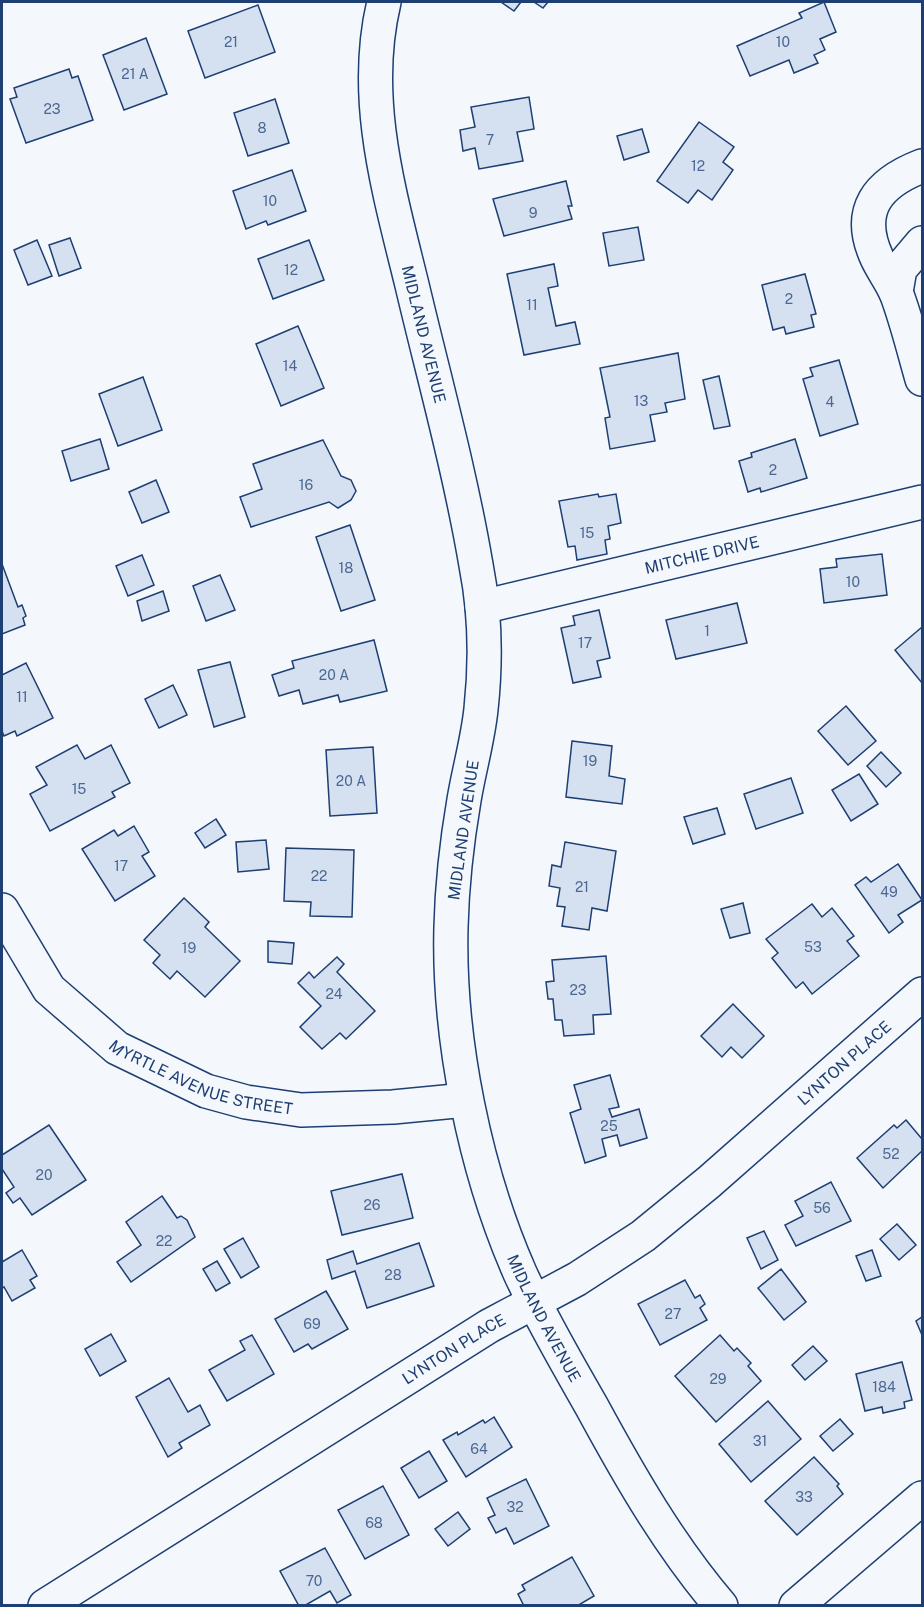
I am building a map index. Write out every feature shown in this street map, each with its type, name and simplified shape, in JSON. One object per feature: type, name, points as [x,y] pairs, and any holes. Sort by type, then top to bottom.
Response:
[{"type":"street","name":"MIDLAND AVENUE","points":[[384,2],[374,81],[380,147],[477,566],[482,607],[482,709],[463,805],[451,929],[453,999],[466,1100],[492,1196],[519,1270],[626,1470],[671,1542],[721,1605]]},
{"type":"street","points":[[922,166],[903,173],[887,184],[877,195],[870,210],[870,225],[876,255],[896,292],[922,379]]},
{"type":"street","points":[[896,292],[900,269],[922,243]]},
{"type":"street","name":"MITCHIE DRIVE","points":[[482,607],[922,502]]},
{"type":"street","name":"MYRTLE AVENUE STREET","points":[[2,910],[49,989],[117,1048],[206,1091],[246,1102],[301,1110],[393,1107],[466,1100]]},
{"type":"street","name":"LYNTON PLACE","points":[[45,1605],[489,1326],[577,1279],[644,1236],[709,1182],[922,994]]},
{"type":"street","points":[[796,1605],[922,1498]]},
{"type":"building","points":[[501,2],[521,2],[514,11]]},
{"type":"building","points":[[534,2],[548,2],[543,8]]},
{"type":"building","points":[[824,2],[836,32],[820,39],[825,50],[814,55],[818,63],[794,73],[789,60],[750,76],[737,46],[802,18],[799,13]]},
{"type":"building","points":[[258,5],[275,52],[205,78],[188,31]]},
{"type":"building","points":[[146,38],[167,94],[124,110],[103,55]]},
{"type":"building","points":[[69,69],[72,78],[78,76],[93,120],[26,143],[10,99],[17,97],[14,88]]},
{"type":"building","points":[[529,97],[534,129],[517,132],[523,161],[479,169],[475,148],[463,151],[460,130],[475,127],[471,107]]},
{"type":"building","points":[[275,99],[289,143],[248,156],[234,113]]},
{"type":"building","points":[[699,122],[734,147],[723,162],[733,170],[712,200],[698,190],[688,203],[657,181]]},
{"type":"building","points":[[642,129],[649,152],[624,160],[617,136]]},
{"type":"building","points":[[292,170],[306,211],[268,225],[266,221],[246,229],[233,191]]},
{"type":"building","points":[[566,181],[572,206],[568,206],[572,219],[504,236],[493,199]]},
{"type":"building","points":[[638,227],[644,260],[609,266],[603,233]]},
{"type":"building","points":[[70,238],[81,268],[59,276],[49,245]]},
{"type":"building","points":[[37,240],[52,276],[28,285],[14,250]]},
{"type":"building","points":[[309,240],[324,280],[273,299],[258,259]]},
{"type":"building","points":[[554,264],[558,286],[548,288],[556,326],[575,322],[580,344],[524,355],[507,274]]},
{"type":"building","points":[[805,274],[816,314],[811,315],[814,327],[786,334],[784,327],[773,330],[762,285]]},
{"type":"building","points":[[298,326],[324,388],[281,406],[256,344]]},
{"type":"building","points":[[678,353],[685,399],[665,403],[667,412],[650,415],[655,441],[610,449],[605,418],[610,417],[600,368]]},
{"type":"building","points":[[839,360],[858,424],[820,436],[803,379],[813,376],[810,368]]},
{"type":"building","points":[[719,376],[730,426],[714,429],[703,380]]},
{"type":"building","points":[[143,377],[162,430],[118,446],[99,394]]},
{"type":"building","points":[[100,439],[109,469],[71,481],[62,451]]},
{"type":"building","points":[[795,439],[807,478],[761,492],[760,488],[748,492],[739,461],[752,457],[751,453]]},
{"type":"building","points":[[323,440],[341,476],[351,480],[356,491],[351,500],[338,508],[329,502],[251,527],[240,497],[262,489],[253,464]]},
{"type":"building","points":[[156,480],[169,512],[142,523],[129,492]]},
{"type":"building","points":[[598,494],[599,497],[616,494],[621,523],[608,526],[610,539],[605,540],[607,554],[577,560],[575,546],[568,547],[559,501]]},
{"type":"building","points":[[350,525],[375,600],[341,611],[316,537]]},
{"type":"building","points":[[882,554],[887,595],[824,603],[820,569],[837,567],[836,559]]},
{"type":"building","points":[[142,555],[154,585],[128,596],[116,566]]},
{"type":"building","points":[[2,564],[18,607],[22,605],[26,616],[23,618],[25,625],[2,634]]},
{"type":"building","points":[[220,575],[235,610],[206,621],[193,586]]},
{"type":"building","points":[[163,591],[169,611],[142,621],[137,601]]},
{"type":"building","points":[[737,603],[747,643],[676,659],[666,620]]},
{"type":"building","points":[[599,610],[610,658],[597,661],[601,677],[573,683],[561,628],[575,625],[573,616]]},
{"type":"building","points":[[922,627],[922,683],[895,650]]},
{"type":"building","points":[[374,640],[387,691],[340,702],[338,695],[303,704],[299,690],[279,696],[272,675],[294,668],[292,661]]},
{"type":"building","points":[[230,662],[245,717],[214,727],[198,670]]},
{"type":"building","points":[[26,663],[53,718],[17,736],[15,731],[4,736],[2,731],[2,675]]},
{"type":"building","points":[[173,685],[187,715],[159,728],[145,699]]},
{"type":"building","points":[[846,706],[876,741],[848,765],[818,731]]},
{"type":"building","points":[[572,741],[612,746],[609,776],[625,779],[622,804],[566,797]]},
{"type":"building","points":[[77,745],[85,759],[111,745],[130,783],[112,792],[115,797],[50,831],[30,794],[47,785],[36,767]]},
{"type":"building","points":[[373,747],[377,813],[330,816],[326,750]]},
{"type":"building","points":[[881,752],[901,773],[886,787],[867,766]]},
{"type":"building","points":[[859,774],[878,804],[851,821],[832,790]]},
{"type":"building","points":[[791,778],[803,813],[756,829],[744,794]]},
{"type":"building","points":[[717,808],[725,834],[693,844],[684,817]]},
{"type":"building","points":[[216,819],[226,835],[205,848],[195,833]]},
{"type":"building","points":[[134,826],[149,852],[142,856],[155,876],[115,901],[82,849],[114,830],[118,836]]},
{"type":"building","points":[[266,840],[269,869],[238,872],[236,842]]},
{"type":"building","points":[[565,842],[616,851],[607,911],[592,908],[589,930],[562,926],[565,907],[557,906],[560,888],[549,886],[552,865],[561,867]]},
{"type":"building","points":[[286,848],[354,850],[352,917],[310,916],[311,902],[284,901]]},
{"type":"building","points":[[898,864],[922,900],[898,915],[903,922],[889,933],[855,885],[866,877],[871,882]]},
{"type":"building","points":[[184,898],[209,922],[205,927],[240,961],[205,997],[177,971],[170,979],[153,963],[160,955],[144,940]]},
{"type":"building","points":[[743,903],[750,933],[730,938],[721,909]]},
{"type":"building","points":[[812,904],[822,917],[832,908],[854,936],[847,941],[859,956],[812,994],[803,982],[796,988],[772,958],[778,953],[766,939]]},
{"type":"building","points":[[268,941],[294,943],[292,964],[268,962]]},
{"type":"building","points":[[606,956],[611,1014],[593,1015],[594,1034],[564,1036],[562,1020],[555,1020],[553,999],[548,999],[546,982],[554,981],[552,960]]},
{"type":"building","points":[[337,957],[344,964],[337,972],[375,1011],[346,1039],[340,1033],[322,1049],[300,1027],[321,1006],[298,983],[309,972],[314,978]]},
{"type":"building","points":[[733,1004],[764,1036],[742,1058],[731,1047],[722,1057],[701,1036]]},
{"type":"building","points":[[610,1075],[619,1107],[609,1109],[612,1117],[639,1109],[647,1138],[620,1146],[617,1135],[602,1139],[606,1156],[585,1163],[570,1113],[581,1109],[574,1085]]},
{"type":"building","points":[[906,1120],[922,1139],[922,1151],[883,1188],[857,1158],[894,1125],[897,1128]]},
{"type":"building","points":[[49,1125],[86,1180],[32,1215],[20,1198],[13,1203],[6,1193],[14,1187],[2,1169],[2,1155]]},
{"type":"building","points":[[402,1174],[413,1218],[342,1235],[331,1191]]},
{"type":"building","points":[[831,1182],[851,1221],[796,1246],[785,1225],[803,1216],[795,1201]]},
{"type":"building","points":[[162,1196],[177,1218],[181,1216],[187,1220],[195,1237],[131,1282],[117,1262],[141,1245],[126,1222]]},
{"type":"building","points":[[897,1224],[916,1245],[899,1260],[880,1239]]},
{"type":"building","points":[[764,1231],[778,1260],[761,1269],[747,1238]]},
{"type":"building","points":[[243,1238],[259,1267],[241,1278],[224,1249]]},
{"type":"building","points":[[419,1243],[434,1286],[367,1308],[355,1271],[332,1279],[327,1260],[353,1251],[357,1264]]},
{"type":"building","points":[[22,1250],[37,1276],[30,1280],[35,1288],[12,1301],[4,1287],[2,1288],[2,1262]]},
{"type":"building","points":[[872,1250],[881,1276],[866,1281],[856,1256]]},
{"type":"building","points":[[217,1261],[230,1283],[216,1291],[203,1269]]},
{"type":"building","points":[[781,1269],[806,1302],[784,1320],[758,1288]]},
{"type":"building","points":[[685,1280],[695,1298],[700,1295],[705,1304],[700,1308],[707,1320],[660,1345],[638,1304]]},
{"type":"building","points":[[326,1291],[348,1329],[312,1349],[308,1344],[294,1352],[275,1319]]},
{"type":"building","points":[[922,1317],[922,1335],[916,1321]]},
{"type":"building","points":[[111,1334],[126,1361],[100,1376],[85,1349]]},
{"type":"building","points":[[252,1335],[274,1374],[227,1401],[209,1370],[245,1350],[240,1341]]},
{"type":"building","points":[[720,1335],[734,1351],[737,1348],[751,1363],[748,1366],[761,1381],[716,1422],[675,1376]]},
{"type":"building","points":[[813,1346],[827,1361],[805,1380],[792,1365]]},
{"type":"building","points":[[902,1362],[912,1400],[904,1402],[905,1408],[883,1413],[882,1407],[865,1411],[856,1374]]},
{"type":"building","points":[[169,1378],[188,1412],[200,1405],[210,1425],[179,1443],[182,1448],[168,1457],[136,1397]]},
{"type":"building","points":[[768,1401],[801,1439],[751,1482],[719,1444]]},
{"type":"building","points":[[494,1417],[512,1447],[466,1477],[443,1440]]},
{"type":"building","points":[[840,1419],[853,1434],[833,1451],[820,1436]]},
{"type":"building","points":[[429,1451],[447,1481],[419,1498],[401,1468]]},
{"type":"building","points":[[814,1457],[839,1484],[837,1486],[843,1494],[797,1535],[765,1501]]},
{"type":"building","points":[[526,1479],[549,1526],[514,1544],[506,1528],[496,1533],[488,1518],[495,1515],[487,1498]]},
{"type":"building","points":[[383,1486],[409,1535],[365,1559],[338,1510]]},
{"type":"building","points":[[458,1512],[470,1529],[448,1546],[435,1529]]},
{"type":"building","points":[[325,1548],[351,1595],[337,1603],[330,1591],[304,1606],[299,1606],[280,1571]]},
{"type":"building","points":[[572,1557],[594,1596],[577,1606],[524,1606],[518,1594],[525,1590],[522,1585]]}]
